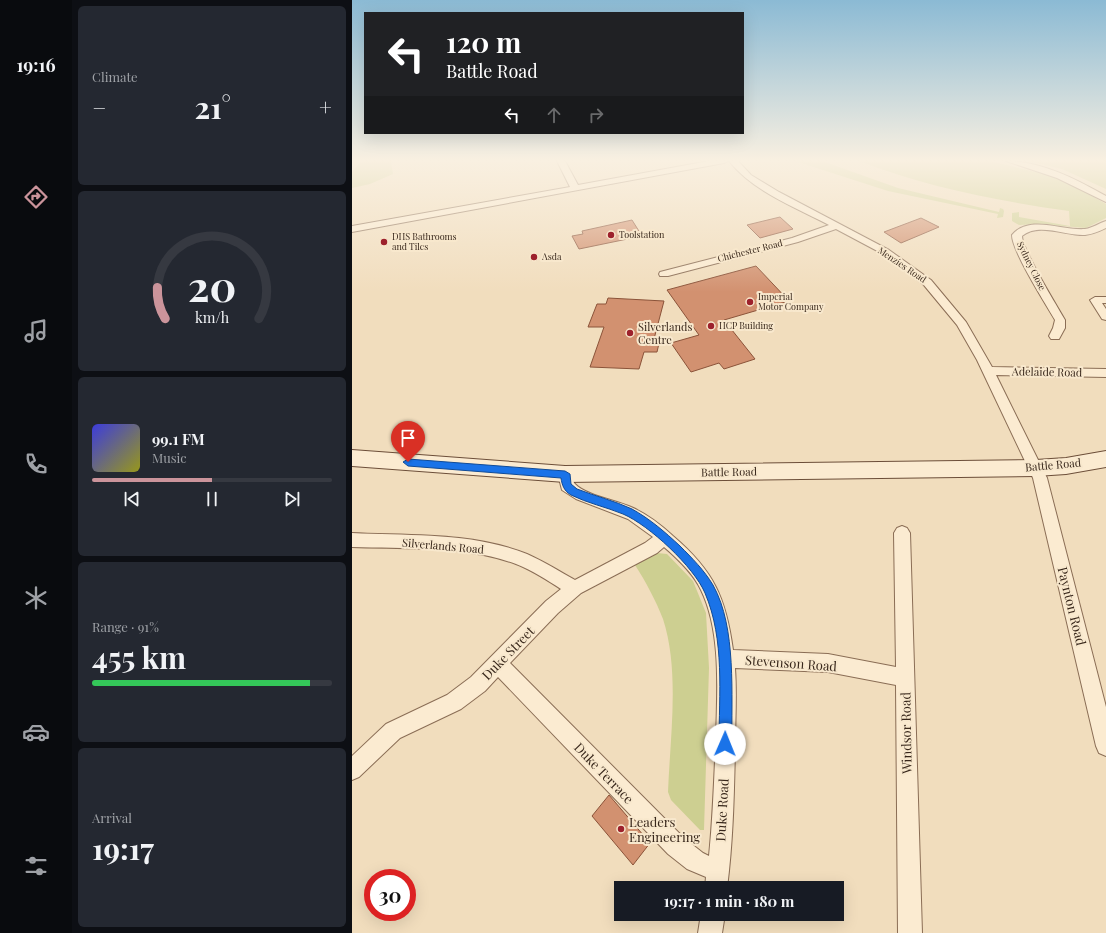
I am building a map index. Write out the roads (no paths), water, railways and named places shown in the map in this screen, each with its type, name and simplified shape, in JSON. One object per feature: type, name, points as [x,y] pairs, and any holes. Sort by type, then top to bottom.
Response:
[{"type":"main road","name":"Battle Road","points":[[352,458],[565,474],[1036,468],[1066,466],[1106,459]]},
{"type":"street","points":[[352,229],[486,205]]},
{"type":"street","name":"Menzies Road","points":[[797,205],[886,252],[927,282],[962,324],[988,371],[1036,468]]},
{"type":"street","name":"Sydney Close","points":[[1054,336],[1059,328],[1060,320],[1022,252],[1017,240],[1017,235],[1023,230],[1038,228],[1083,232],[1093,231],[1106,224]]},
{"type":"street","name":"Chichester Road","points":[[664,274],[795,240],[836,226]]},
{"type":"street","points":[[1106,300],[1095,300],[1106,317]]},
{"type":"street","name":"Adelaide Road","points":[[988,371],[1106,373]]},
{"type":"street","name":"Paynton Road","points":[[1036,468],[1046,498],[1106,746]]},
{"type":"street","name":"Duke Road","points":[[565,474],[567,486],[574,492],[627,511],[664,537],[692,564],[709,589],[716,606],[722,631],[725,659],[724,796],[717,880]]},
{"type":"street","name":"Windsor Road","points":[[902,533],[910,933]]},
{"type":"street","name":"Duke Street","points":[[352,770],[393,731],[454,702],[478,684],[552,607],[575,588],[651,548],[664,537]]},
{"type":"street","name":"Silverlands Road","points":[[352,540],[446,545],[482,549],[520,559],[575,588]]},
{"type":"street","name":"Stevenson Road","points":[[725,659],[828,663],[905,678]]},
{"type":"street","name":"Duke Terrace","points":[[498,664],[676,846],[717,880]]},
{"type":"street","points":[[710,933],[712,921]]},
{"type":"place","name":"Toolstation","points":[[611,235]]},
{"type":"place","name":"DHS Bathrooms and Tiles","points":[[384,242]]},
{"type":"place","name":"Asda","points":[[534,257]]},
{"type":"place","name":"Imperial Motor Company","points":[[750,302]]},
{"type":"place","name":"HCP Building","points":[[711,326]]},
{"type":"place","name":"Silverlands Centre","points":[[630,333]]},
{"type":"place","name":"Leaders Engineering","points":[[621,829]]}]
